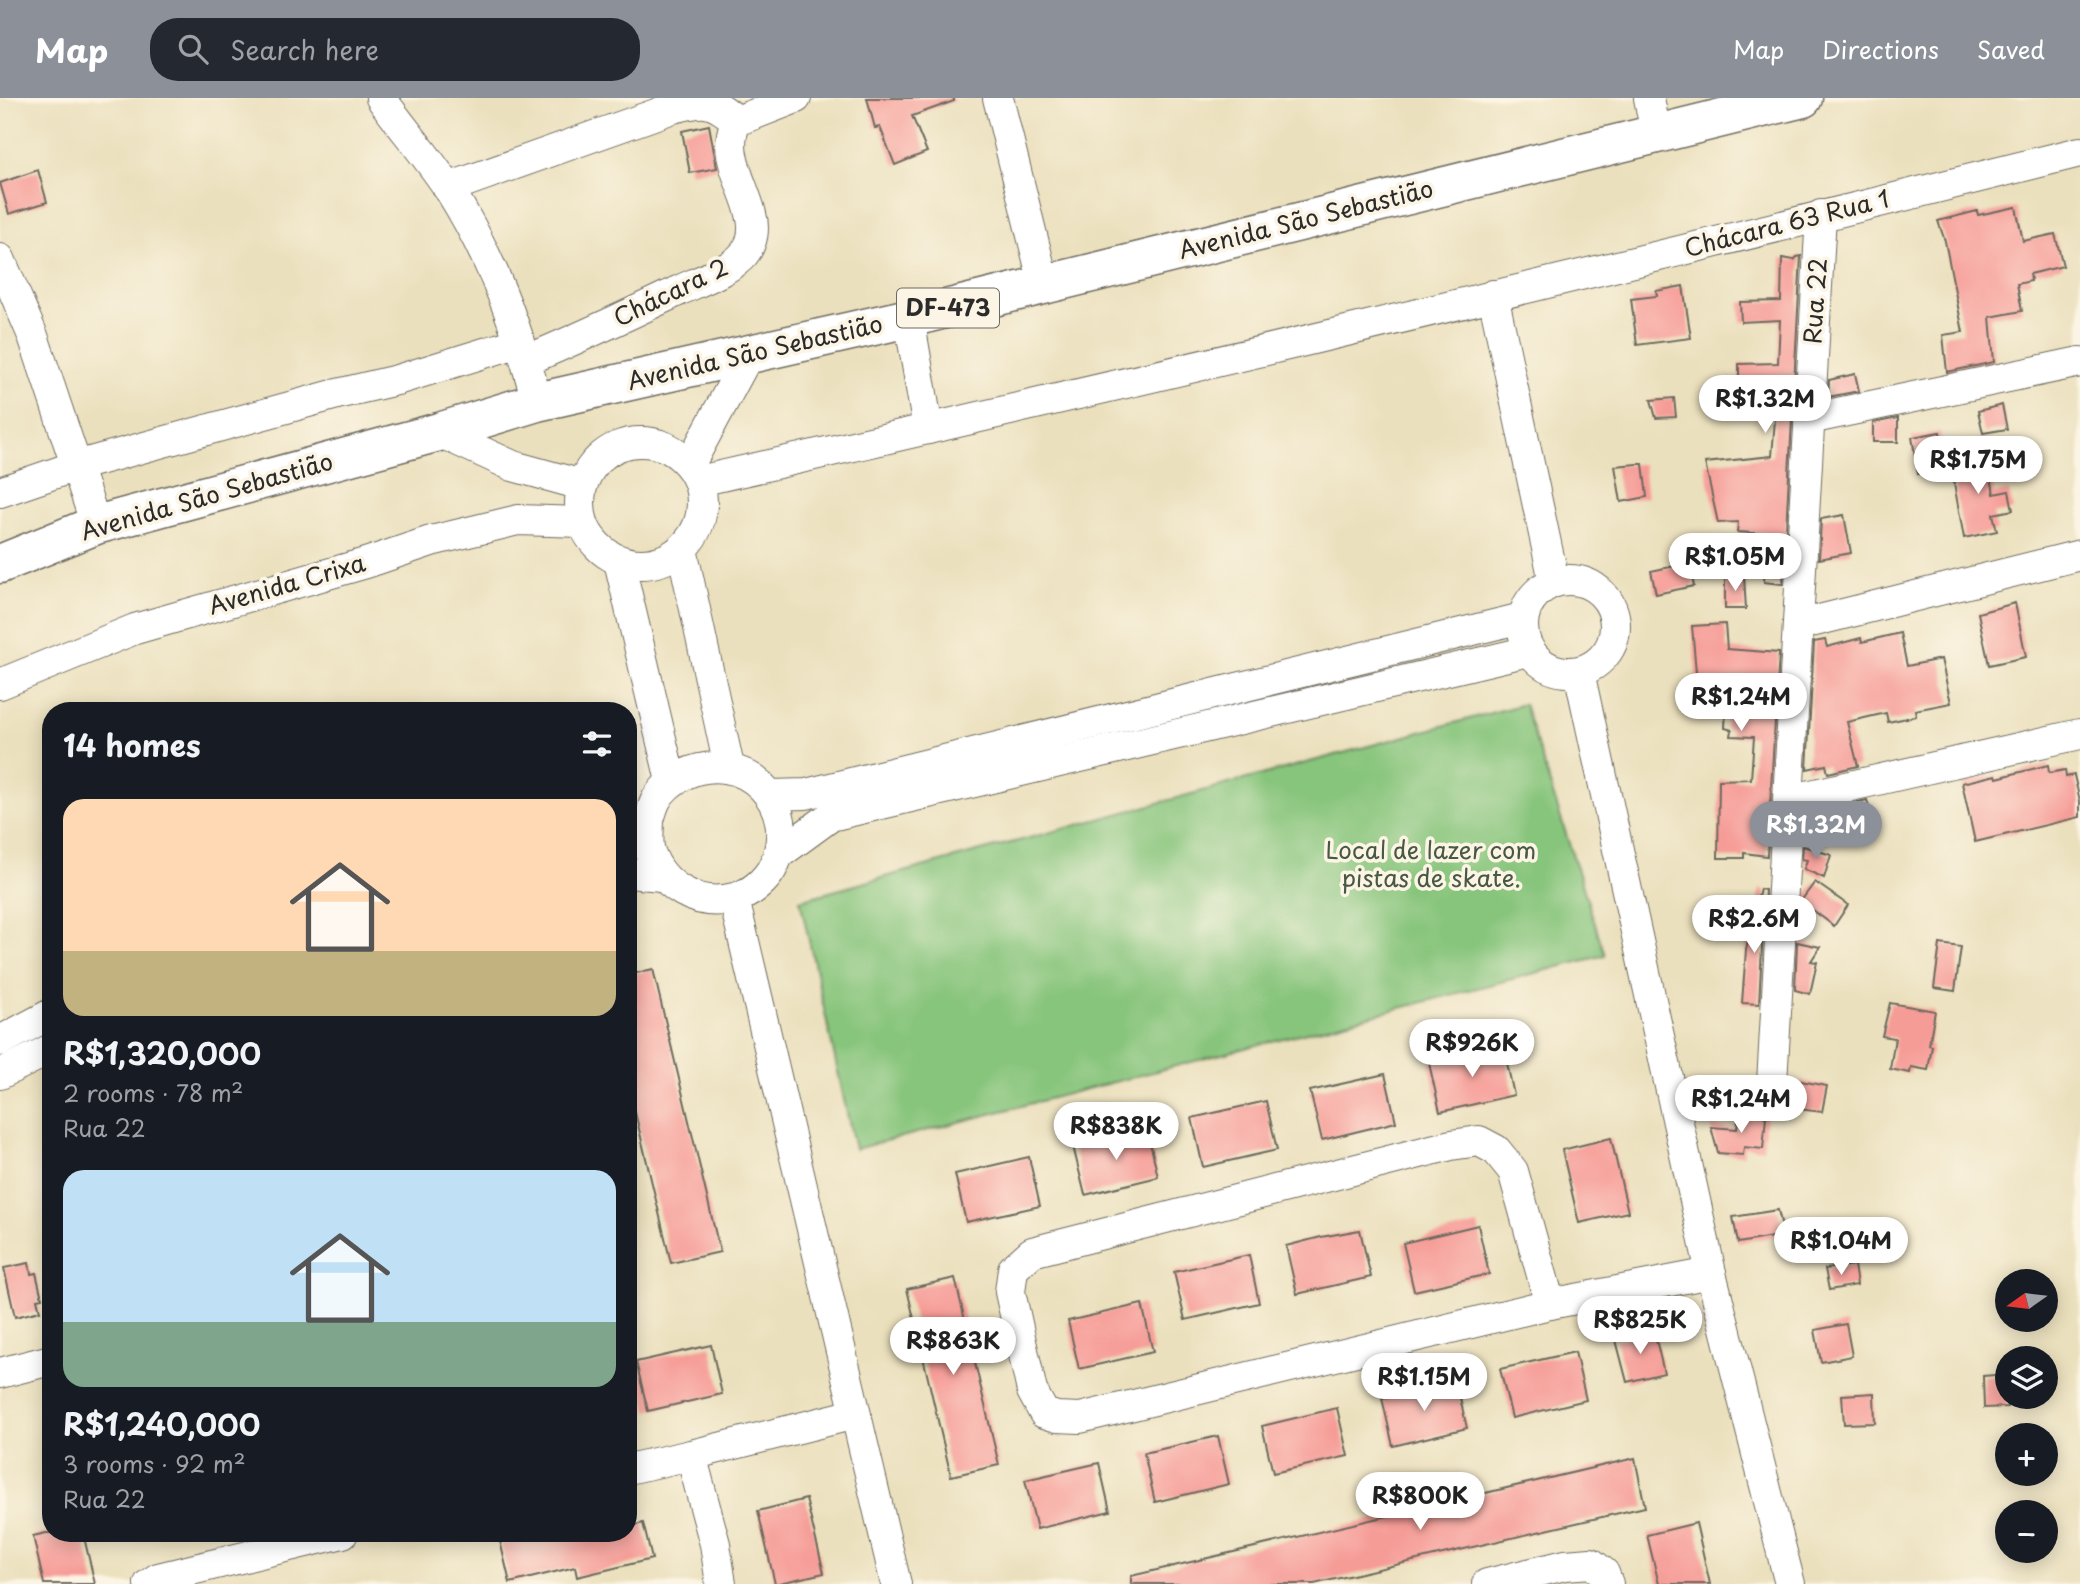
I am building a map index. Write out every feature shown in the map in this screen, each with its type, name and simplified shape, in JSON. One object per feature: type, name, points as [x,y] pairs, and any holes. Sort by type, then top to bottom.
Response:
[{"type":"main road","name":"Avenida São Sebastião","points":[[0,564],[96,525],[439,432],[537,402],[909,318],[1044,284],[1653,116],[1803,98]]},
{"type":"street","points":[[381,98],[448,188],[486,256],[523,351],[537,402]]},
{"type":"street","points":[[448,188],[670,109],[698,102],[719,105],[737,121],[796,98]]},
{"type":"street","points":[[998,98],[1044,284]]},
{"type":"street","name":"Chácara 2","points":[[0,492],[76,466],[324,397],[575,341],[708,277],[735,262],[752,241],[752,216],[730,139],[737,121]]},
{"type":"street","name":"Chácara 63 Rua 1","points":[[694,473],[928,429],[2080,152]]},
{"type":"street","name":"Rua 22","points":[[1771,1101],[1821,215]]},
{"type":"street","points":[[0,259],[33,336],[96,525]]},
{"type":"street","points":[[1493,295],[1554,581]]},
{"type":"street","points":[[909,318],[928,429]]},
{"type":"street","points":[[694,473],[749,354]]},
{"type":"street","points":[[1809,419],[2080,362]]},
{"type":"street","points":[[439,432],[513,466],[582,485]]},
{"type":"street","points":[[639,441],[658,443],[676,452],[694,473],[703,505],[697,530],[682,549],[668,558],[652,564],[635,565],[619,561],[596,546],[582,522],[579,504],[582,485],[590,467],[603,454],[620,444],[639,441]]},
{"type":"street","name":"Avenida Crixa","points":[[0,684],[135,629],[366,563],[430,541],[518,520],[582,522]]},
{"type":"street","points":[[682,549],[729,767]]},
{"type":"street","points":[[1799,625],[2080,555]]},
{"type":"street","points":[[619,561],[671,781]]},
{"type":"street","points":[[1579,580],[1601,592],[1614,614],[1614,639],[1601,661],[1579,672],[1559,672],[1542,665],[1529,651],[1522,618],[1533,595],[1554,581],[1579,580]]},
{"type":"street","points":[[770,795],[806,793],[1522,618]]},
{"type":"street","points":[[779,854],[831,816],[1529,651]]},
{"type":"street","points":[[1579,672],[1711,1273],[1790,1584]]},
{"type":"street","points":[[1789,800],[2080,734]]},
{"type":"street","points":[[729,767],[752,777],[770,795],[779,813],[782,833],[779,854],[762,882],[749,892],[734,899],[708,901],[682,893],[662,876],[638,824],[671,781],[699,768],[729,767]]},
{"type":"street","points":[[637,874],[662,876]]},
{"type":"street","points":[[734,899],[895,1584]]},
{"type":"street","points":[[0,1041],[42,1019]]},
{"type":"street","points":[[0,1074],[42,1053]]},
{"type":"street","points":[[1550,1304],[1513,1171],[1496,1150],[1479,1141],[1451,1145],[1032,1252],[1013,1269],[1010,1292],[1032,1391],[1044,1413],[1057,1417],[1080,1418],[1550,1304],[1711,1273]]},
{"type":"street","points":[[0,1373],[42,1362]]},
{"type":"street","points":[[637,1467],[855,1414]]},
{"type":"street","points":[[691,1455],[715,1544],[721,1584]]},
{"type":"street","points":[[149,1584],[158,1578],[306,1542]]},
{"type":"street","points":[[1487,1584],[1565,1564],[1591,1563],[1604,1573],[1608,1584]]},
{"type":"green space","name":"Local de lazer com pistas de skate.","points":[[1524,704],[1605,955],[855,1149],[800,900]]},
{"type":"building","points":[[867,98],[954,98],[954,101],[912,116],[927,152],[895,165],[880,127],[875,128]]},
{"type":"building","points":[[709,125],[717,168],[690,173],[682,131]]},
{"type":"building","points":[[38,170],[47,202],[9,214],[0,183]]},
{"type":"building","points":[[2016,207],[2023,241],[2055,234],[2063,266],[2030,274],[2031,281],[2017,284],[2022,311],[1990,317],[1994,362],[1947,372],[1943,335],[1963,332],[1945,241],[1938,221],[1977,211],[1978,215]]},
{"type":"building","points":[[1801,256],[1782,584],[1764,582],[1767,534],[1737,532],[1738,522],[1718,523],[1705,463],[1772,456],[1777,396],[1739,393],[1739,364],[1778,363],[1780,320],[1741,322],[1740,302],[1781,301],[1782,258],[1794,260]]},
{"type":"building","points":[[1683,286],[1691,338],[1637,345],[1631,299],[1657,296],[1656,291]]},
{"type":"building","points":[[1855,374],[1859,391],[1828,397],[1829,380]]},
{"type":"building","points":[[1674,398],[1676,417],[1656,418],[1651,400]]},
{"type":"building","points":[[2002,405],[2007,429],[1983,433],[1978,411]]},
{"type":"building","points":[[1898,418],[1898,442],[1873,442],[1873,423]]},
{"type":"building","points":[[1940,432],[1946,469],[1918,474],[1912,437]]},
{"type":"building","points":[[1987,454],[1994,494],[2009,491],[2013,510],[1993,514],[1997,531],[1964,538],[1950,462]]},
{"type":"building","points":[[1643,464],[1647,497],[1621,502],[1615,466]]},
{"type":"building","points":[[1844,515],[1851,553],[1819,559],[1821,519]]},
{"type":"building","points":[[1689,563],[1694,586],[1656,594],[1651,571]]},
{"type":"building","points":[[1725,576],[1744,576],[1746,609],[1725,609]]},
{"type":"building","points":[[2015,603],[2026,657],[1989,665],[1978,613]]},
{"type":"building","points":[[1725,624],[1727,649],[1779,653],[1767,856],[1744,853],[1744,858],[1718,858],[1719,780],[1751,779],[1754,737],[1731,736],[1732,730],[1725,728],[1726,708],[1697,709],[1692,626]]},
{"type":"building","points":[[1900,633],[1907,666],[1941,659],[1951,703],[1915,710],[1916,716],[1888,722],[1886,713],[1847,722],[1858,766],[1828,773],[1826,765],[1807,769],[1814,642],[1825,640],[1827,647],[1861,638],[1862,642]]},
{"type":"building","points":[[2048,765],[2049,773],[2065,770],[2066,777],[2074,775],[2080,801],[2080,817],[1975,842],[1962,783],[1996,775],[1997,778]]},
{"type":"building","points":[[1867,800],[1875,831],[1830,837],[1826,810]]},
{"type":"building","points":[[1803,846],[1831,855],[1824,878],[1804,869],[1807,860],[1802,859]]},
{"type":"building","points":[[1815,882],[1848,905],[1834,926],[1801,901]]},
{"type":"building","points":[[1760,889],[1765,890],[1759,1004],[1742,1003],[1746,950]]},
{"type":"building","points":[[1797,942],[1820,947],[1811,961],[1817,962],[1810,994],[1795,990]]},
{"type":"building","points":[[1940,944],[1961,947],[1955,991],[1934,988]]},
{"type":"building","points":[[653,969],[720,1252],[671,1263],[637,1121],[637,973]]},
{"type":"building","points":[[1890,1003],[1935,1011],[1928,1070],[1911,1067],[1910,1073],[1890,1069],[1895,1038],[1882,1036]]},
{"type":"building","points":[[1503,1045],[1514,1095],[1440,1112],[1429,1063]]},
{"type":"building","points":[[1385,1074],[1396,1122],[1322,1140],[1310,1091]]},
{"type":"building","points":[[1801,1081],[1827,1086],[1822,1112],[1797,1109]]},
{"type":"building","points":[[1266,1101],[1277,1150],[1203,1167],[1192,1118]]},
{"type":"building","points":[[1739,1112],[1766,1117],[1763,1149],[1744,1147],[1743,1155],[1718,1153],[1711,1127],[1737,1129]]},
{"type":"building","points":[[1147,1129],[1158,1177],[1085,1195],[1073,1146]]},
{"type":"building","points":[[1611,1138],[1628,1212],[1579,1223],[1562,1150]]},
{"type":"building","points":[[1029,1157],[1040,1206],[966,1222],[955,1174]]},
{"type":"building","points":[[1778,1210],[1784,1235],[1738,1243],[1733,1217]]},
{"type":"building","points":[[1478,1225],[1489,1274],[1414,1291],[1403,1243]]},
{"type":"building","points":[[1360,1230],[1371,1277],[1297,1294],[1286,1246]]},
{"type":"building","points":[[1249,1255],[1259,1303],[1185,1320],[1174,1272]]},
{"type":"building","points":[[29,1263],[31,1274],[36,1273],[42,1298],[37,1299],[40,1311],[15,1317],[4,1268]]},
{"type":"building","points":[[1854,1265],[1857,1285],[1829,1290],[1825,1269]]},
{"type":"building","points":[[955,1278],[999,1465],[951,1476],[907,1289]]},
{"type":"building","points":[[1142,1304],[1153,1352],[1079,1369],[1068,1321]]},
{"type":"building","points":[[1846,1324],[1852,1356],[1821,1362],[1815,1330]]},
{"type":"building","points":[[1654,1331],[1664,1373],[1627,1382],[1616,1340]]},
{"type":"building","points":[[711,1345],[722,1394],[648,1411],[637,1362]]},
{"type":"building","points":[[1575,1352],[1586,1400],[1512,1418],[1500,1369]]},
{"type":"building","points":[[1995,1375],[1995,1408],[1984,1408],[1983,1376]]},
{"type":"building","points":[[1456,1381],[1467,1428],[1393,1446],[1382,1398]]},
{"type":"building","points":[[1874,1393],[1875,1423],[1844,1424],[1842,1395]]},
{"type":"building","points":[[1337,1408],[1348,1456],[1273,1473],[1262,1426]]},
{"type":"building","points":[[1218,1436],[1229,1484],[1155,1502],[1144,1453]]},
{"type":"building","points":[[1635,1458],[1645,1507],[1314,1584],[1131,1584],[1131,1576]]},
{"type":"building","points":[[1099,1463],[1110,1511],[1037,1529],[1025,1480]]},
{"type":"building","points":[[806,1499],[824,1573],[775,1584],[758,1511]]},
{"type":"building","points":[[643,1523],[652,1559],[577,1577],[575,1567],[510,1583],[500,1542],[637,1542],[637,1525]]},
{"type":"building","points":[[1696,1523],[1710,1584],[1659,1584],[1647,1535]]},
{"type":"building","points":[[42,1534],[42,1542],[85,1542],[95,1584],[44,1584],[33,1536]]}]
